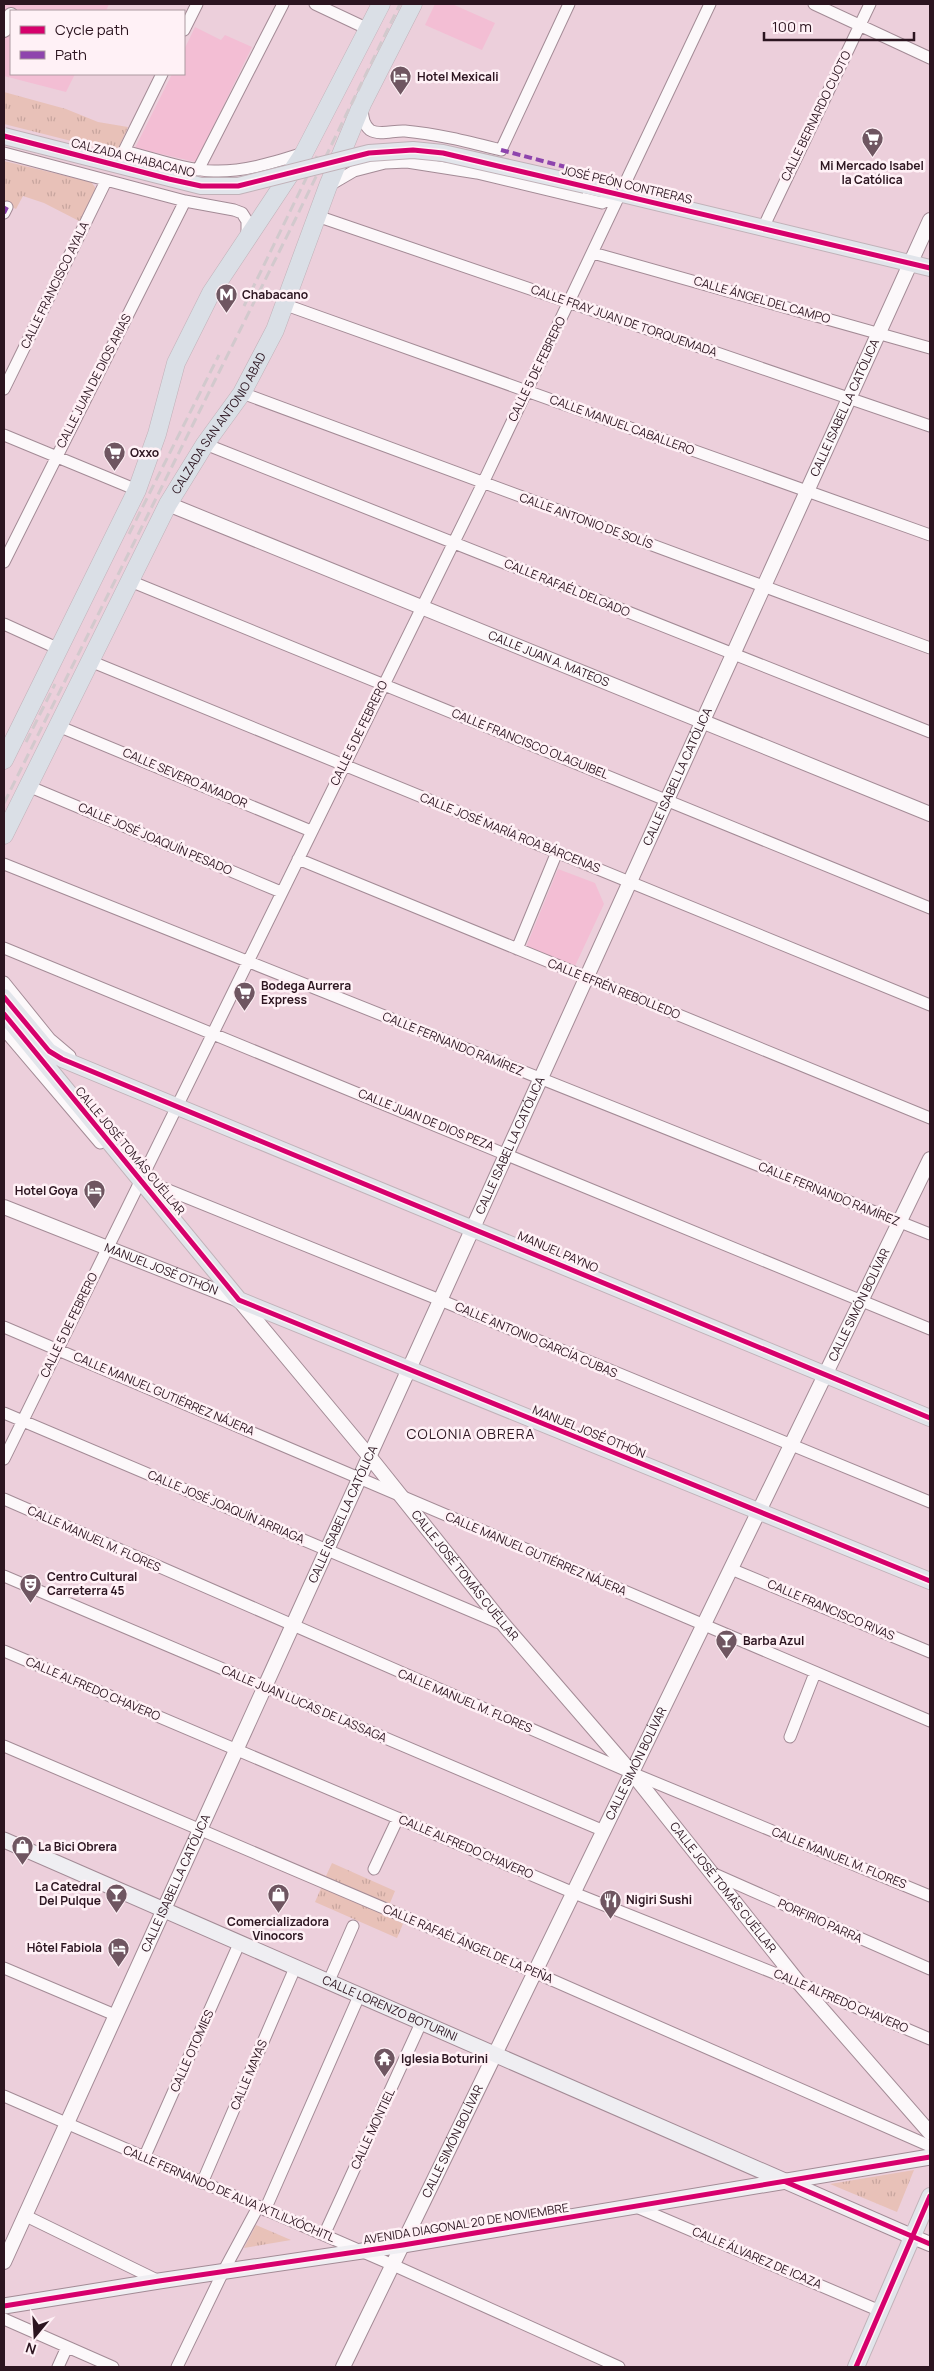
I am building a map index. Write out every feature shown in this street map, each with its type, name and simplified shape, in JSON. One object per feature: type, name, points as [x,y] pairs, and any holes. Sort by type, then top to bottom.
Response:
[{"type":"highway","points":[[4,760],[137,490],[157,434],[176,363],[211,293],[304,153],[381,4]]},
{"type":"highway","name":"CALZADA SAN ANTONIO ABAD","points":[[4,835],[168,504],[205,444],[242,393],[275,330],[286,305],[328,186],[362,104],[413,4]]},
{"type":"main road","name":"CALZADA CHABACANO","points":[[4,136],[201,186],[238,186],[317,166]]},
{"type":"main road","name":"JOSÉ PEÓN CONTRERAS","points":[[317,166],[369,153],[413,150],[443,153],[930,268]]},
{"type":"main road","name":"CALLE JOSÉ TOMÁS CUÉLLAR","points":[[4,997],[38,1039],[55,1056],[177,1106]]},
{"type":"main road","name":"CALLE JOSÉ TOMÁS CUÉLLAR","points":[[4,1014],[240,1300]]},
{"type":"main road","name":"MANUEL PAYNO","points":[[177,1106],[930,1418]]},
{"type":"main road","name":"MANUEL JOSÉ OTHÓN","points":[[240,1300],[930,1581]]},
{"type":"main road","name":"CALLE LORENZO BOTURINI","points":[[4,1840],[912,2237]]},
{"type":"main road","name":"AVENIDA DIAGONAL 20 DE NOVIEMBRE","points":[[4,2306],[403,2245],[930,2157]]},
{"type":"main road","points":[[856,2367],[930,2196]]},
{"type":"street","points":[[185,28],[197,4]]},
{"type":"street","points":[[198,170],[283,4]]},
{"type":"street","points":[[315,4],[368,29]]},
{"type":"street","points":[[362,104],[363,122],[370,130],[376,132],[402,131],[439,136],[501,150],[569,4]]},
{"type":"street","name":"CALLE 5 DE FEBRERO","points":[[4,1459],[483,483],[710,4]]},
{"type":"street","points":[[814,4],[930,58]]},
{"type":"street","name":"CALLE BERNARDO CUOTO","points":[[762,228],[870,4]]},
{"type":"street","points":[[4,30],[10,17]]},
{"type":"street","name":"CALZADA CHABACANO","points":[[162,75],[124,151],[198,170],[233,171],[253,168],[304,153]]},
{"type":"street","points":[[4,153],[242,214],[247,221],[247,241]]},
{"type":"street","name":"JOSÉ PEÓN CONTRERAS","points":[[328,186],[354,171],[385,164],[406,162],[477,173],[602,203],[621,194]]},
{"type":"street","name":"CALLE FRANCISCO AYALA","points":[[4,389],[106,180]]},
{"type":"street","name":"CALLE JUAN DE DIOS ARIAS","points":[[4,562],[185,200]]},
{"type":"street","name":"CALLE FRAY JUAN DE TORQUEMADA","points":[[317,216],[930,426]]},
{"type":"street","name":"CALLE ISABEL LA CATÓLICA","points":[[4,2262],[665,800],[930,220]]},
{"type":"street","name":"CALLE ÁNGEL DEL CAMPO","points":[[593,253],[930,348]]},
{"type":"street","name":"CALLE MANUEL CABALLERO","points":[[286,305],[930,535]]},
{"type":"street","name":"CALLE ANTONIO DE SOLÍS","points":[[242,393],[930,648]]},
{"type":"street","points":[[4,436],[137,490]]},
{"type":"street","name":"CALLE RAFAÉL DELGADO","points":[[205,444],[930,732]]},
{"type":"street","name":"CALLE JUAN A. MATEOS","points":[[168,504],[930,814]]},
{"type":"street","name":"CALLE FRANCISCO OLAGUIBEL","points":[[130,581],[930,908]]},
{"type":"street","points":[[4,624],[59,649]]},
{"type":"street","name":"CALLE JOSÉ MARÍA ROA BÁRCENAS","points":[[90,660],[930,1005]]},
{"type":"street","name":"CALLE SEVERO AMADOR","points":[[58,726],[311,831]]},
{"type":"street","name":"CALLE JOSÉ JOAQUÍN PESADO","points":[[28,786],[282,892]]},
{"type":"street","points":[[517,949],[557,852]]},
{"type":"street","name":"CALLE EFRÉN REBOLLEDO","points":[[298,859],[930,1118]]},
{"type":"street","name":"CALLE FERNANDO RAMÍREZ","points":[[4,864],[930,1234]]},
{"type":"street","name":"CALLE JUAN DE DIOS PEZA","points":[[4,948],[930,1329]]},
{"type":"street","points":[[4,982],[50,1039],[65,1053],[115,1074],[136,1089]]},
{"type":"street","name":"CALLE ANTONIO GARCÍA CUBAS","points":[[4,1030],[127,1175],[440,1300],[930,1502]]},
{"type":"street","name":"CALLE SIMÓN BOLÍVAR","points":[[343,2367],[536,1974],[930,1159]]},
{"type":"street","name":"MANUEL JOSÉ OTHÓN","points":[[4,1207],[240,1300]]},
{"type":"street","name":"CALLE JOSÉ TOMÁS CUÉLLAR","points":[[240,1300],[369,1456],[504,1625],[632,1773],[799,1983],[930,2133]]},
{"type":"street","name":"CALLE MANUEL GUTIÉRREZ NÁJERA","points":[[4,1327],[930,1722]]},
{"type":"street","name":"CALLE JOSÉ JOAQUÍN ARRIAGA","points":[[4,1413],[504,1625]]},
{"type":"street","name":"CALLE MANUEL M. FLORES","points":[[4,1499],[632,1773],[930,1896]]},
{"type":"street","name":"CALLE FRANCISCO RIVAS","points":[[731,1569],[930,1652]]},
{"type":"street","name":"CALLE JUAN LUCAS DE LASSAGA","points":[[4,1576],[604,1831]]},
{"type":"street","name":"CALLE ALFREDO CHAVERO","points":[[4,1651],[574,1893],[799,1983],[930,2039]]},
{"type":"street","points":[[790,1737],[815,1673]]},
{"type":"street","name":"CALLE RAFAÉL ÁNGEL DE LA PEÑA","points":[[4,1746],[536,1974],[930,2146]]},
{"type":"street","points":[[374,1869],[398,1818]]},
{"type":"street","name":"PORFIRIO PARRA","points":[[710,1872],[930,1969]]},
{"type":"street","points":[[328,1983],[353,1926]]},
{"type":"street","name":"CALLE OTOMIES","points":[[144,2158],[239,1944]]},
{"type":"street","points":[[4,1968],[115,2016]]},
{"type":"street","name":"CALLE MAYAS","points":[[202,2183],[295,1968]]},
{"type":"street","points":[[177,2367],[223,2272],[262,2208],[359,1996]]},
{"type":"street","name":"CALLE MONTIEL","points":[[324,2235],[421,2023]]},
{"type":"street","name":"CALLE FERNANDO DE ALVA IXTLILXÓCHITL","points":[[4,2096],[394,2265],[619,2367]]},
{"type":"street","name":"CALLE ÁLVAREZ DE ICAZA","points":[[634,2206],[880,2311]]},
{"type":"street","points":[[24,2215],[159,2281]]},
{"type":"street","points":[[912,2237],[930,2244]]},
{"type":"street","points":[[4,2319],[113,2367]]},
{"type":"street","points":[[58,2367],[67,2347]]},
{"type":"shaded area","points":[[4,4],[109,4],[106,10],[10,10],[10,75],[74,75],[66,92],[4,76]]},
{"type":"shaded area","points":[[435,4],[452,4],[495,23],[482,50],[425,25]]},
{"type":"shaded area","points":[[195,27],[221,40],[225,35],[252,47],[196,162],[135,148],[172,75],[185,75],[185,48]]},
{"type":"shaded area","points":[[558,869],[595,883],[604,904],[575,966],[526,947]]},
{"type":"green space","points":[[4,92],[66,109],[98,122],[128,127],[119,147],[123,154],[4,124]]},
{"type":"green space","points":[[4,161],[91,182],[95,187],[95,195],[81,222],[44,203],[23,196],[16,209],[4,203]]},
{"type":"green space","points":[[332,1863],[395,1891],[390,1903],[408,1912],[397,1938],[315,1902],[322,1886],[310,1881],[315,1871],[326,1876]]},
{"type":"green space","points":[[914,2170],[897,2212],[830,2184]]},
{"type":"green space","points":[[256,2225],[291,2240],[244,2248]]},
{"type":"railway","points":[[4,803],[295,220],[400,4]]},
{"type":"railway","points":[[244,306],[317,156]]},
{"type":"railway","points":[[129,534],[219,355]]},
{"type":"railway","points":[[26,742],[55,684]]},
{"type":"marked path","points":[[501,150],[615,180],[621,194]]},
{"type":"marked path","points":[[4,213],[7,207]]},
{"type":"cycle path","points":[[4,136],[201,186],[238,186],[369,153],[413,150],[443,153],[930,268]]},
{"type":"cycle path","points":[[4,997],[49,1051],[62,1059],[930,1418]]},
{"type":"cycle path","points":[[4,1014],[239,1300],[930,1581]]},
{"type":"cycle path","points":[[4,2306],[403,2245],[930,2157]]},
{"type":"cycle path","points":[[786,2182],[930,2244]]},
{"type":"cycle path","points":[[856,2367],[930,2196]]},
{"type":"place","name":"Hotel Mexicali","points":[[401,96]]},
{"type":"place","name":"Mi Mercado Isabel la Católica","points":[[872,158]]},
{"type":"place","name":"Chabacano","points":[[226,314]]},
{"type":"place","name":"Oxxo","points":[[114,472]]},
{"type":"place","name":"Bodega Aurrera Express","points":[[245,1012]]},
{"type":"place","name":"Hotel Goya","points":[[94,1210]]},
{"type":"place","name":"Centro Cultural Carreterra 45","points":[[31,1603]]},
{"type":"place","name":"Barba Azul","points":[[727,1660]]},
{"type":"place","name":"La Bici Obrera","points":[[22,1866]]},
{"type":"place","name":"La Catedral Del Pulque","points":[[117,1913]]},
{"type":"place","name":"Comercializadora Vinocors","points":[[278,1914]]},
{"type":"place","name":"Nigiri Sushi","points":[[610,1919]]},
{"type":"place","name":"Hôtel Fabiola","points":[[118,1967]]},
{"type":"place","name":"Iglesia Boturini","points":[[385,2078]]},
{"type":"district","name":"COLONIA OBRERA","points":[[471,1434]]}]
